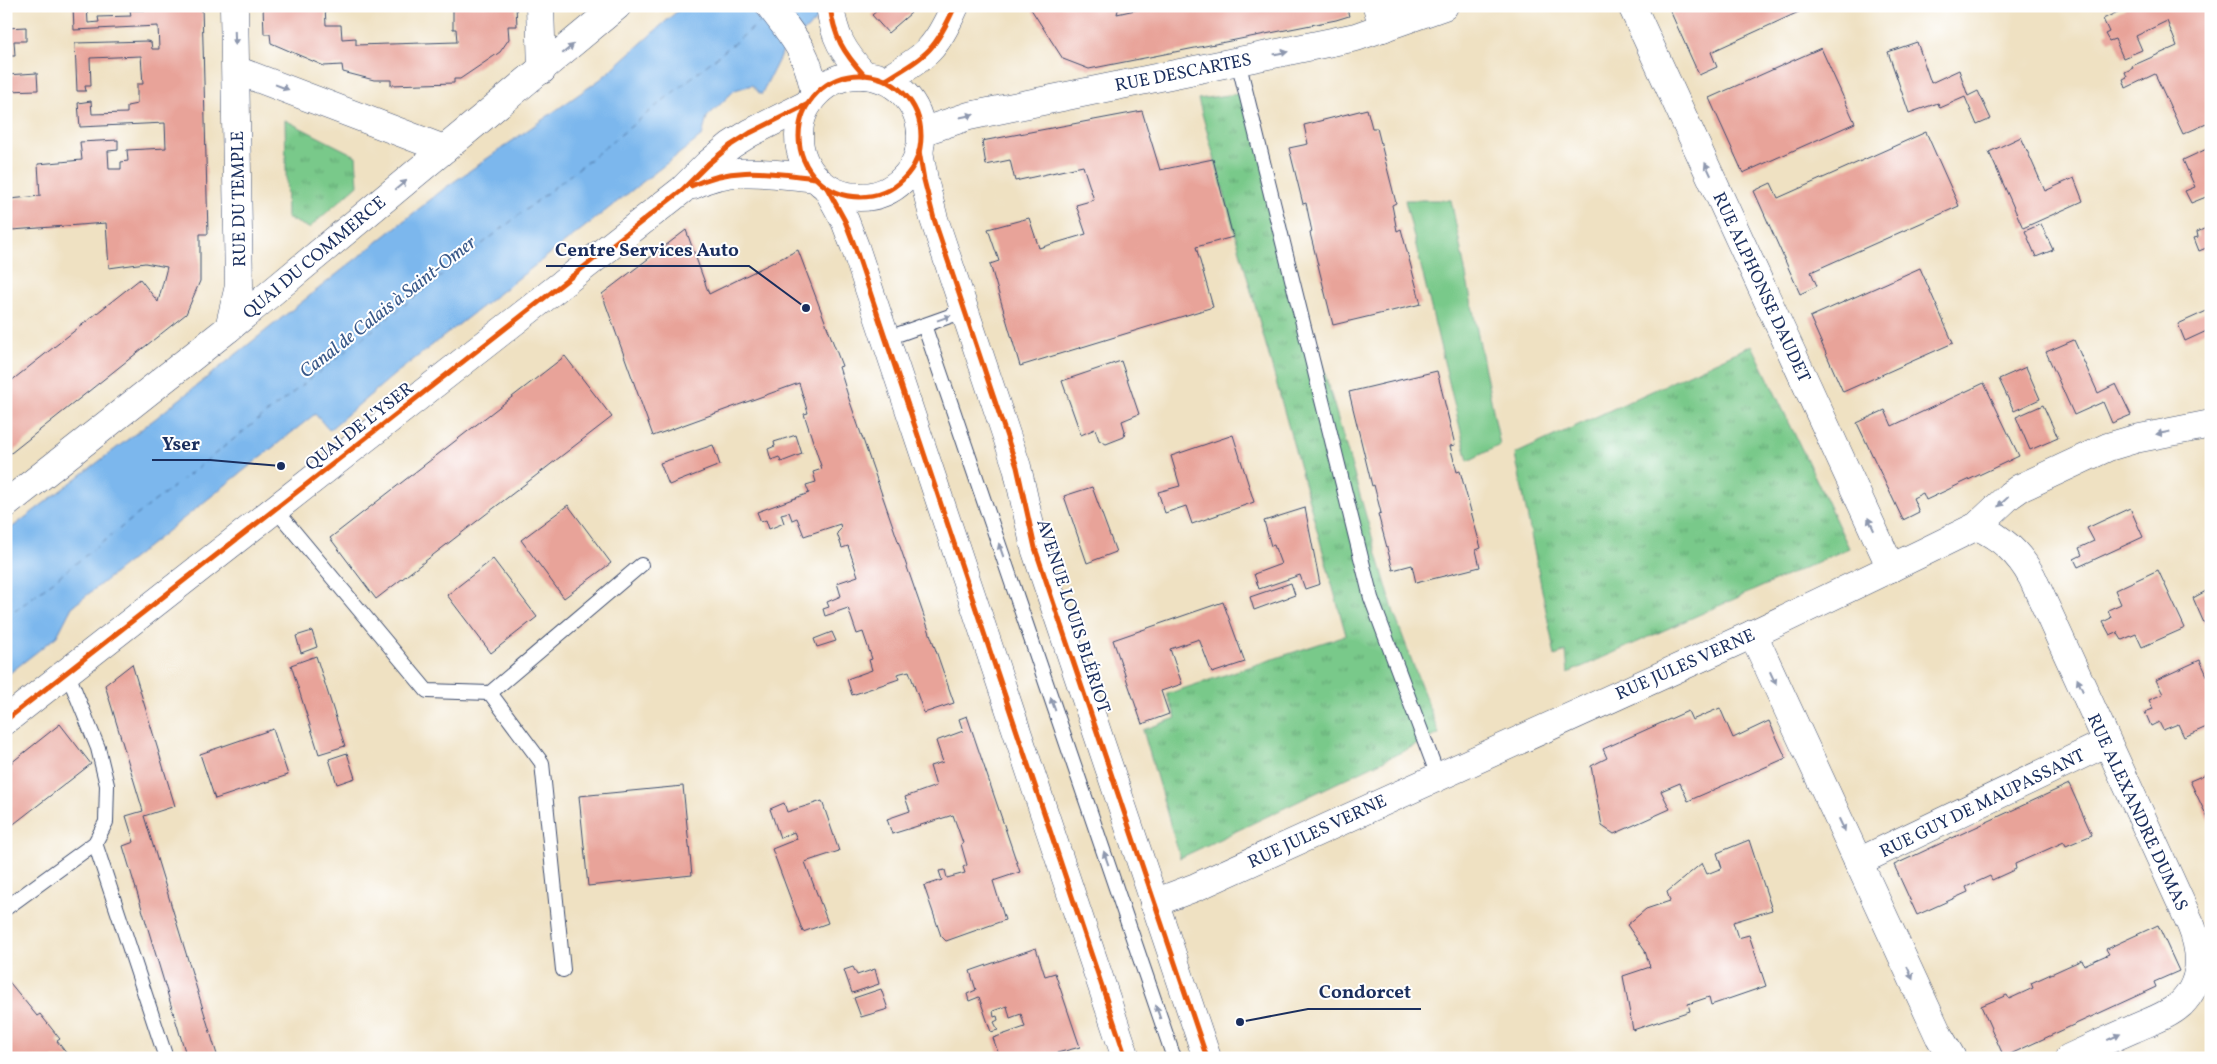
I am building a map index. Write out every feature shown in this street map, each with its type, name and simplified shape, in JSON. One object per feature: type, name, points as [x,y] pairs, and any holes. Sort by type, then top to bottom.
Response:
[{"type":"street","name":"RUE DU TEMPLE","points":[[229,328],[239,286],[234,6]]},
{"type":"street","points":[[540,6],[542,70]]},
{"type":"street","name":"QUAI DU COMMERCE","points":[[6,504],[229,328],[617,6]]},
{"type":"street","points":[[770,6],[798,42],[808,63],[811,99]]},
{"type":"street","points":[[955,6],[944,31],[932,48],[914,63],[875,77],[840,78],[827,84],[811,99],[800,125],[800,146],[807,167],[821,183],[845,222],[1126,1058]]},
{"type":"street","name":"RUE DESCARTES","points":[[920,142],[969,116],[1327,44],[1380,17],[1444,6]]},
{"type":"street","name":"RUE ALPHONSE DAUDET","points":[[1632,6],[1891,568]]},
{"type":"street","points":[[821,183],[842,195],[856,197],[872,196],[887,192],[905,178],[914,166],[920,142],[916,111],[909,98],[875,77],[844,52],[834,31],[831,14]]},
{"type":"street","points":[[236,70],[444,149]]},
{"type":"street","name":"QUAI DE L'YSER","points":[[6,720],[682,190],[708,164],[731,145],[811,99]]},
{"type":"street","name":"AVENUE LOUIS BLÉRIOT","points":[[920,142],[924,180],[934,220],[1017,467],[1035,548],[1207,1058]]},
{"type":"street","name":"QUAI DE L'YSER","points":[[682,190],[724,173],[757,172],[821,183]]},
{"type":"street","name":"RUE JULES VERNE","points":[[1154,903],[1196,887],[1753,634],[1977,526],[2020,488],[2108,447],[2135,439],[2211,424]]},
{"type":"street","name":"RUE ALEXANDRE DUMAS","points":[[1977,526],[2003,542],[2024,563],[2196,937],[2200,961],[2197,976],[2190,992],[2180,1004],[2164,1014],[2069,1058]]},
{"type":"street","points":[[1753,634],[1939,1036],[1952,1058]]},
{"type":"street","name":"RUE GUY DE MAUPASSANT","points":[[1858,862],[2106,743]]},
{"type":"lane","points":[[1238,61],[1371,598],[1438,776]]},
{"type":"lane","points":[[885,339],[964,311]]},
{"type":"lane","points":[[924,325],[1174,1058]]},
{"type":"lane","points":[[276,510],[427,691],[490,693],[641,566]]},
{"type":"lane","points":[[6,908],[96,843],[106,822],[107,784],[98,748],[67,672]]},
{"type":"lane","points":[[490,693],[542,763],[562,970]]},
{"type":"lane","points":[[96,843],[166,1058]]},
{"type":"green space","points":[[1244,93],[1394,613],[1439,734],[1180,858],[1143,730],[1176,718],[1167,694],[1346,635],[1198,99]]},
{"type":"green space","points":[[285,120],[356,156],[358,185],[309,228],[287,218]]},
{"type":"green space","points":[[1405,200],[1451,200],[1500,445],[1468,461]]},
{"type":"green space","points":[[1752,345],[1849,548],[1568,673],[1566,651],[1555,656],[1515,454]]},
{"type":"water","name":"Canal de Calais à Saint-Omer","points":[[683,6],[833,6],[784,49],[761,95],[752,85],[735,90],[707,117],[702,136],[395,374],[329,430],[315,414],[72,607],[57,636],[6,676],[6,532],[156,418],[445,188],[602,78]]},
{"type":"building","points":[[73,6],[87,6],[88,23],[99,22],[98,17],[131,16],[130,10],[145,10],[145,6],[202,6],[208,234],[200,234],[200,281],[186,314],[6,457],[6,385],[140,279],[158,302],[167,267],[145,263],[109,268],[106,223],[12,230],[10,199],[40,196],[38,164],[82,160],[80,142],[118,140],[118,150],[108,151],[109,169],[121,169],[121,162],[128,161],[127,150],[166,148],[165,123],[80,127],[78,103],[91,101],[92,114],[127,113],[127,106],[137,104],[137,84],[143,84],[141,56],[90,58],[91,86],[85,86],[86,91],[77,91],[75,43],[147,41],[151,42],[152,49],[159,49],[158,26],[74,30]]},
{"type":"building","points":[[263,6],[325,6],[326,25],[341,25],[342,39],[356,38],[356,45],[457,42],[456,29],[453,29],[453,6],[516,6],[517,26],[508,26],[509,39],[500,52],[460,79],[454,79],[454,83],[391,85],[391,80],[374,80],[343,72],[342,65],[324,66],[271,43],[270,34],[264,34]]},
{"type":"building","points":[[883,6],[906,6],[911,13],[888,33],[872,15]]},
{"type":"building","points":[[1029,6],[1119,6],[1117,14],[1153,6],[1346,6],[1349,16],[1089,69],[1063,59]]},
{"type":"building","points":[[1668,6],[1802,6],[1803,10],[1711,52],[1717,67],[1699,75]]},
{"type":"building","points":[[2130,6],[2210,6],[2211,48],[2208,49],[2211,54],[2211,122],[2183,134],[2155,74],[2126,88],[2123,79],[2127,77],[2125,72],[2133,68],[2132,66],[2177,46],[2167,21],[2136,36],[2142,50],[2123,58],[2115,39],[2109,41],[2105,34],[2109,32],[2103,19]]},
{"type":"building","points":[[26,27],[26,41],[14,41],[15,56],[6,56],[6,28]]},
{"type":"building","points":[[1917,42],[1931,83],[1959,70],[1968,96],[1978,91],[1991,119],[1977,125],[1965,97],[1940,108],[1938,103],[1909,113],[1888,52]]},
{"type":"building","points":[[1821,48],[1855,123],[1743,173],[1709,98]]},
{"type":"building","points":[[37,73],[38,90],[6,91],[6,75]]},
{"type":"building","points":[[1367,109],[1372,128],[1377,128],[1396,203],[1392,205],[1397,231],[1401,229],[1421,304],[1333,325],[1310,233],[1312,232],[1306,203],[1303,204],[1289,148],[1308,144],[1304,125]]},
{"type":"building","points":[[1142,111],[1160,170],[1213,159],[1233,237],[1196,247],[1213,307],[1020,366],[990,264],[999,261],[988,229],[1029,218],[1039,248],[1086,234],[1076,205],[1094,200],[1083,166],[1015,181],[1010,160],[986,165],[982,141]]},
{"type":"building","points":[[1926,132],[1959,206],[1811,272],[1817,286],[1800,294],[1754,191],[1771,183],[1778,198]]},
{"type":"building","points":[[2021,137],[2045,191],[2074,178],[2083,201],[2023,228],[1989,152]]},
{"type":"building","points":[[2211,147],[2211,195],[2191,203],[2185,191],[2195,187],[2183,160]]},
{"type":"building","points":[[2041,224],[2053,250],[2036,257],[2025,231]]},
{"type":"building","points":[[2211,226],[2211,246],[2199,251],[2194,238],[2198,237],[2197,232]]},
{"type":"building","points":[[686,230],[709,294],[798,250],[842,366],[839,367],[849,399],[954,703],[924,713],[909,671],[897,674],[899,679],[852,695],[847,679],[872,670],[869,660],[872,659],[863,632],[857,634],[848,608],[825,616],[823,609],[829,607],[827,602],[841,596],[837,583],[858,576],[848,546],[842,548],[837,533],[841,529],[840,524],[804,536],[797,518],[792,520],[789,512],[781,514],[784,523],[769,529],[766,520],[761,522],[757,512],[809,493],[806,485],[816,482],[813,472],[822,469],[804,414],[808,413],[799,383],[653,436],[602,294]]},
{"type":"building","points":[[1920,268],[1953,343],[1843,392],[1810,317]]},
{"type":"building","points":[[2211,309],[2211,329],[2185,341],[2178,324]]},
{"type":"building","points":[[2074,340],[2098,393],[2116,384],[2131,415],[2112,423],[2103,402],[2074,415],[2046,352]]},
{"type":"building","points":[[565,356],[612,417],[376,599],[330,538]]},
{"type":"building","points":[[1121,361],[1139,414],[1122,421],[1125,431],[1124,437],[1106,444],[1099,440],[1095,429],[1081,435],[1062,381]]},
{"type":"building","points":[[2026,367],[2040,399],[2014,411],[1999,379]]},
{"type":"building","points":[[1437,371],[1455,445],[1450,446],[1457,472],[1460,471],[1481,548],[1476,550],[1480,567],[1416,583],[1412,565],[1393,570],[1378,514],[1381,513],[1374,485],[1372,486],[1349,392]]},
{"type":"building","points":[[1984,383],[2019,456],[1926,500],[1923,493],[1913,498],[1919,512],[1903,520],[1857,423],[1885,410],[1892,426]]},
{"type":"building","points":[[2043,405],[2058,438],[2030,450],[2016,417]]},
{"type":"building","points":[[796,435],[802,454],[781,462],[779,457],[771,460],[768,449],[775,446],[774,442]]},
{"type":"building","points":[[1233,435],[1254,502],[1192,524],[1186,506],[1165,513],[1158,492],[1180,486],[1171,456]]},
{"type":"building","points":[[713,445],[720,465],[669,485],[660,463]]},
{"type":"building","points":[[1092,487],[1116,552],[1087,563],[1064,496]]},
{"type":"building","points":[[568,505],[611,563],[564,598],[521,540]]},
{"type":"building","points":[[1305,508],[1320,584],[1305,589],[1300,575],[1259,589],[1254,574],[1281,564],[1274,545],[1271,546],[1264,521]]},
{"type":"building","points":[[2130,508],[2143,537],[2078,567],[2074,559],[2082,555],[2079,548],[2094,541],[2087,528]]},
{"type":"building","points":[[493,559],[537,617],[491,653],[447,595]]},
{"type":"building","points":[[2158,570],[2185,628],[2142,647],[2136,634],[2122,640],[2117,632],[2110,635],[2103,622],[2111,618],[2108,610],[2121,604],[2115,590]]},
{"type":"building","points":[[1291,583],[1295,595],[1254,610],[1250,597]]},
{"type":"building","points":[[2206,591],[2211,599],[2211,620],[2204,623],[2193,598]]},
{"type":"building","points":[[1223,602],[1245,662],[1212,673],[1199,639],[1170,649],[1182,684],[1161,691],[1169,714],[1142,724],[1113,640]]},
{"type":"building","points":[[312,631],[317,647],[301,653],[296,636]]},
{"type":"building","points":[[832,632],[836,641],[817,647],[814,639]]},
{"type":"building","points":[[316,656],[345,746],[319,754],[291,665]]},
{"type":"building","points":[[2200,660],[2211,684],[2211,725],[2184,737],[2178,724],[2163,730],[2159,722],[2151,726],[2145,712],[2153,709],[2149,700],[2163,694],[2156,680]]},
{"type":"building","points":[[132,664],[175,806],[144,816],[218,1058],[187,1058],[123,846],[134,842],[126,816],[143,811],[105,685]]},
{"type":"building","points":[[1720,708],[1733,738],[1769,721],[1786,758],[1688,801],[1680,783],[1661,791],[1670,809],[1614,834],[1602,826],[1591,766],[1607,758],[1603,749],[1688,711],[1692,720]]},
{"type":"building","points":[[967,716],[1020,872],[993,881],[1005,920],[946,941],[941,936],[924,886],[942,880],[939,871],[945,870],[947,878],[965,873],[963,867],[967,865],[961,844],[963,843],[953,815],[892,834],[887,819],[910,811],[905,797],[936,786],[930,766],[943,762],[936,741],[963,731],[959,719]]},
{"type":"building","points":[[60,724],[91,764],[6,830],[6,767]]},
{"type":"building","points":[[273,729],[288,775],[215,799],[200,754]]},
{"type":"building","points":[[347,753],[355,778],[337,784],[329,759]]},
{"type":"building","points":[[2211,772],[2211,825],[2190,781]]},
{"type":"building","points":[[2069,784],[2092,835],[2066,846],[2064,842],[2015,864],[2016,869],[1992,880],[1990,876],[1966,887],[1968,892],[1917,915],[1894,865]]},
{"type":"building","points":[[683,786],[692,875],[588,886],[579,796]]},
{"type":"building","points":[[822,801],[839,851],[805,862],[828,923],[803,932],[772,849],[797,839],[794,832],[780,838],[770,809],[784,803],[787,812]]},
{"type":"building","points":[[1749,840],[1772,910],[1733,922],[1738,938],[1749,935],[1766,986],[1711,1005],[1709,997],[1688,1004],[1690,1011],[1633,1030],[1623,976],[1650,967],[1645,951],[1627,925],[1646,909],[1670,901],[1667,892],[1702,863],[1707,874],[1722,868],[1717,853]]},
{"type":"building","points":[[2158,925],[2179,971],[2154,982],[2156,987],[2004,1057],[1981,1006],[2007,995],[2009,999],[2033,988],[2031,983],[2082,960],[2084,965],[2109,954],[2106,949]]},
{"type":"building","points":[[1036,948],[1045,976],[1055,973],[1080,1047],[1057,1053],[1059,1058],[1000,1058],[993,1038],[1025,1027],[1021,1014],[1010,1018],[1007,1006],[993,1011],[994,1017],[997,1016],[998,1020],[994,1022],[998,1030],[991,1032],[979,997],[969,1001],[967,994],[976,990],[970,971]]},
{"type":"building","points":[[853,967],[857,975],[875,969],[879,984],[852,993],[844,970]]},
{"type":"building","points":[[6,978],[37,1016],[40,1014],[60,1039],[57,1041],[70,1058],[6,1058]]},
{"type":"building","points":[[881,989],[888,1009],[861,1017],[854,998]]},
{"type":"ferry route","points":[[6,618],[598,153],[764,19]]},
{"type":"cycle path","points":[[830,6],[834,27],[841,44],[850,59],[864,75]]},
{"type":"cycle path","points":[[886,80],[921,57],[935,43],[955,6]]},
{"type":"cycle path","points":[[860,75],[883,79],[903,93],[917,113],[921,136],[917,159],[903,179],[883,193],[860,197],[837,193],[817,179],[803,159],[799,136],[803,113],[817,93],[837,79],[860,75]]},
{"type":"cycle path","points":[[6,720],[682,190],[708,164],[731,145],[750,133],[808,104]]},
{"type":"cycle path","points":[[919,151],[934,219],[1017,467],[1035,548],[1207,1058]]},
{"type":"cycle path","points":[[691,186],[722,175],[752,172],[816,178]]},
{"type":"cycle path","points":[[827,188],[845,221],[855,247],[1126,1058]]},
{"type":"place","name":"Centre Services Auto","points":[[806,308]]},
{"type":"place","name":"Yser","points":[[281,466]]},
{"type":"place","name":"Condorcet","points":[[1240,1022]]}]
